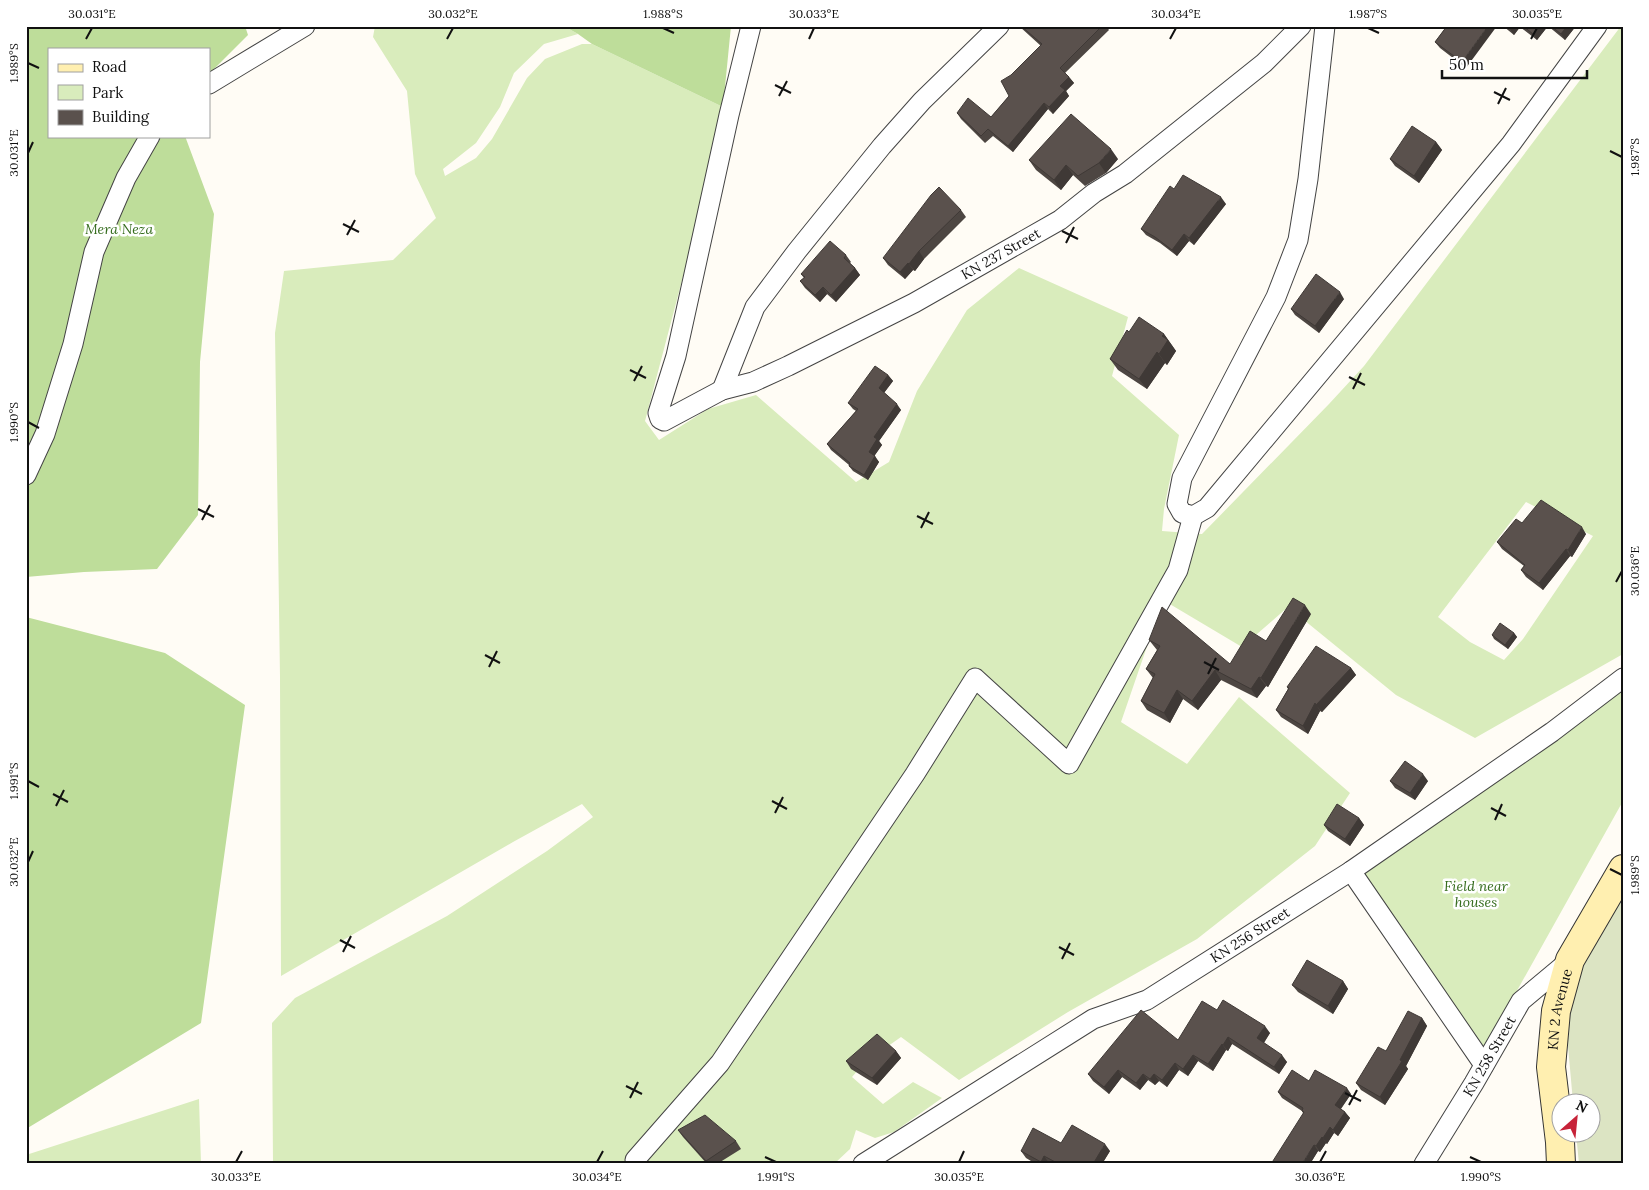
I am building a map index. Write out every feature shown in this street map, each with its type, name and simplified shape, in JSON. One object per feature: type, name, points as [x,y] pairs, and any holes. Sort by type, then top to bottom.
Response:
[{"type":"main road","name":"KN 2 Avenue","points":[[1561,1164],[1551,1067],[1556,1011],[1570,960],[1623,869]]},
{"type":"street","points":[[210,83],[306,26]]},
{"type":"street","name":"KN 237 Street","points":[[750,26],[676,356],[658,413],[660,419],[664,421],[722,390],[753,382],[788,366],[905,307],[1060,220],[1094,193],[1125,174],[1257,69],[1301,26]]},
{"type":"street","points":[[722,390],[755,307],[797,251],[882,146],[911,114],[999,26]]},
{"type":"street","points":[[1193,516],[1182,513],[1177,504],[1182,478],[1276,297],[1298,240],[1308,179],[1325,26]]},
{"type":"street","points":[[638,1164],[635,1160],[720,1064],[915,774],[975,678],[1069,764],[1178,570],[1193,516],[1207,508],[1511,144],[1597,26]]},
{"type":"street","points":[[26,475],[45,434],[73,344],[94,252],[126,178],[149,138]]},
{"type":"street","name":"KN 256 Street","points":[[870,1163],[1093,1019],[1147,1000],[1351,871],[1552,732],[1623,678]]},
{"type":"street","points":[[1351,871],[1484,1065]]},
{"type":"street","name":"KN 258 Street","points":[[1424,1164],[1520,1001],[1570,960]]},
{"type":"green space","name":"Mera Neza","points":[[26,26],[245,26],[248,35],[210,73],[210,48],[48,48],[48,138],[186,138],[214,214],[200,362],[198,515],[157,569],[26,577]]},
{"type":"green space","points":[[375,26],[564,26],[578,34],[544,44],[514,73],[500,107],[476,143],[443,169],[445,176],[476,158],[492,139],[527,78],[545,59],[582,44],[592,44],[723,107],[715,155],[645,421],[659,440],[708,409],[756,395],[856,482],[889,462],[917,391],[967,310],[1019,268],[1128,317],[1112,376],[1179,435],[1164,509],[1162,531],[1202,534],[1364,366],[1621,26],[1623,26],[1623,654],[1475,738],[1396,695],[1288,607],[1242,647],[1163,600],[1121,722],[1187,764],[1239,697],[1350,793],[1315,846],[1197,939],[1068,1012],[959,1080],[901,1037],[864,1063],[852,1077],[883,1104],[913,1082],[942,1098],[894,1132],[875,1138],[856,1130],[850,1149],[834,1164],[273,1164],[272,1023],[295,998],[447,916],[547,851],[593,817],[582,804],[281,976],[280,677],[275,333],[284,271],[393,260],[436,218],[415,174],[407,91],[373,37]],"holes":[[[1526,502],[1593,536],[1523,639],[1504,660],[1470,642],[1438,617]]]},
{"type":"green space","points":[[564,26],[731,26],[723,107],[592,44]]},
{"type":"green space","points":[[26,617],[165,653],[245,705],[201,1023],[26,1129]]},
{"type":"green space","name":"Field near houses","points":[[1623,685],[1623,801],[1485,1048],[1360,875]]},
{"type":"green space","points":[[1623,894],[1623,1164],[1579,1164],[1577,1142],[1602,1142],[1602,1092],[1572,1092],[1566,1024],[1579,974]]},
{"type":"green space","points":[[199,1099],[201,1164],[26,1164],[26,1155]]},
{"type":"building","points":[[1021,26],[1102,26],[1060,68],[1069,77],[1060,86],[1065,90],[1049,107],[1044,103],[1008,146],[988,129],[981,136],[957,113],[968,98],[991,117],[1009,96],[1001,81],[1011,75],[1042,44]]},
{"type":"building","points":[[1447,26],[1488,26],[1462,62],[1435,42]]},
{"type":"building","points":[[1523,26],[1539,26],[1533,34]]},
{"type":"building","points":[[1551,26],[1567,26],[1561,34]]},
{"type":"building","points":[[1071,114],[1111,149],[1099,163],[1078,176],[1066,165],[1054,180],[1029,160]]},
{"type":"building","points":[[1412,126],[1436,142],[1414,176],[1390,159]]},
{"type":"building","points":[[1183,175],[1221,197],[1189,238],[1184,234],[1172,250],[1141,229],[1170,186],[1174,189]]},
{"type":"building","points":[[939,187],[961,210],[900,272],[883,258]]},
{"type":"building","points":[[830,241],[846,255],[844,258],[855,268],[831,295],[823,287],[815,295],[800,281],[805,277],[801,274]]},
{"type":"building","points":[[1316,274],[1340,292],[1315,326],[1291,309]]},
{"type":"building","points":[[1139,317],[1164,334],[1162,336],[1168,340],[1159,354],[1157,352],[1139,379],[1110,359],[1127,330],[1129,332]]},
{"type":"building","points":[[875,366],[888,375],[879,388],[897,404],[874,437],[877,439],[869,452],[875,456],[864,475],[849,466],[850,463],[827,444],[858,409],[848,403]]},
{"type":"building","points":[[1541,500],[1582,527],[1568,550],[1566,549],[1539,583],[1521,570],[1525,565],[1497,542],[1516,519],[1522,523]]},
{"type":"building","points":[[1293,598],[1305,605],[1261,678],[1259,677],[1251,689],[1215,670],[1192,701],[1177,690],[1164,713],[1141,701],[1155,674],[1146,669],[1160,646],[1149,640],[1162,607],[1230,664],[1250,631],[1266,641]]},
{"type":"building","points":[[1500,623],[1514,633],[1505,645],[1492,635]]},
{"type":"building","points":[[1316,646],[1351,668],[1316,705],[1315,703],[1303,726],[1276,710],[1289,688],[1287,687]]},
{"type":"building","points":[[1405,761],[1423,774],[1410,793],[1390,781]]},
{"type":"building","points":[[1337,804],[1359,818],[1345,839],[1324,825]]},
{"type":"building","points":[[1307,960],[1343,981],[1328,1006],[1292,985]]},
{"type":"building","points":[[1223,1000],[1265,1026],[1257,1038],[1282,1055],[1274,1067],[1228,1037],[1208,1064],[1193,1055],[1183,1069],[1175,1063],[1162,1080],[1154,1074],[1150,1079],[1143,1074],[1136,1083],[1118,1070],[1104,1087],[1088,1074],[1141,1010],[1178,1040],[1202,1001],[1217,1010]]},
{"type":"building","points":[[1408,1011],[1422,1018],[1400,1060],[1402,1061],[1380,1097],[1356,1083],[1378,1047],[1386,1051]]},
{"type":"building","points":[[877,1034],[896,1051],[872,1078],[846,1061]]},
{"type":"building","points":[[1292,1070],[1309,1081],[1315,1070],[1347,1088],[1335,1105],[1345,1112],[1333,1130],[1330,1127],[1316,1146],[1314,1145],[1302,1164],[1271,1164],[1304,1112],[1302,1111],[1303,1108],[1278,1092]]},
{"type":"building","points":[[705,1115],[736,1141],[706,1161],[678,1130]]},
{"type":"building","points":[[1072,1125],[1105,1144],[1093,1164],[1068,1164],[1064,1162],[1059,1164],[1044,1156],[1041,1162],[1021,1151],[1033,1128],[1061,1143]]}]
